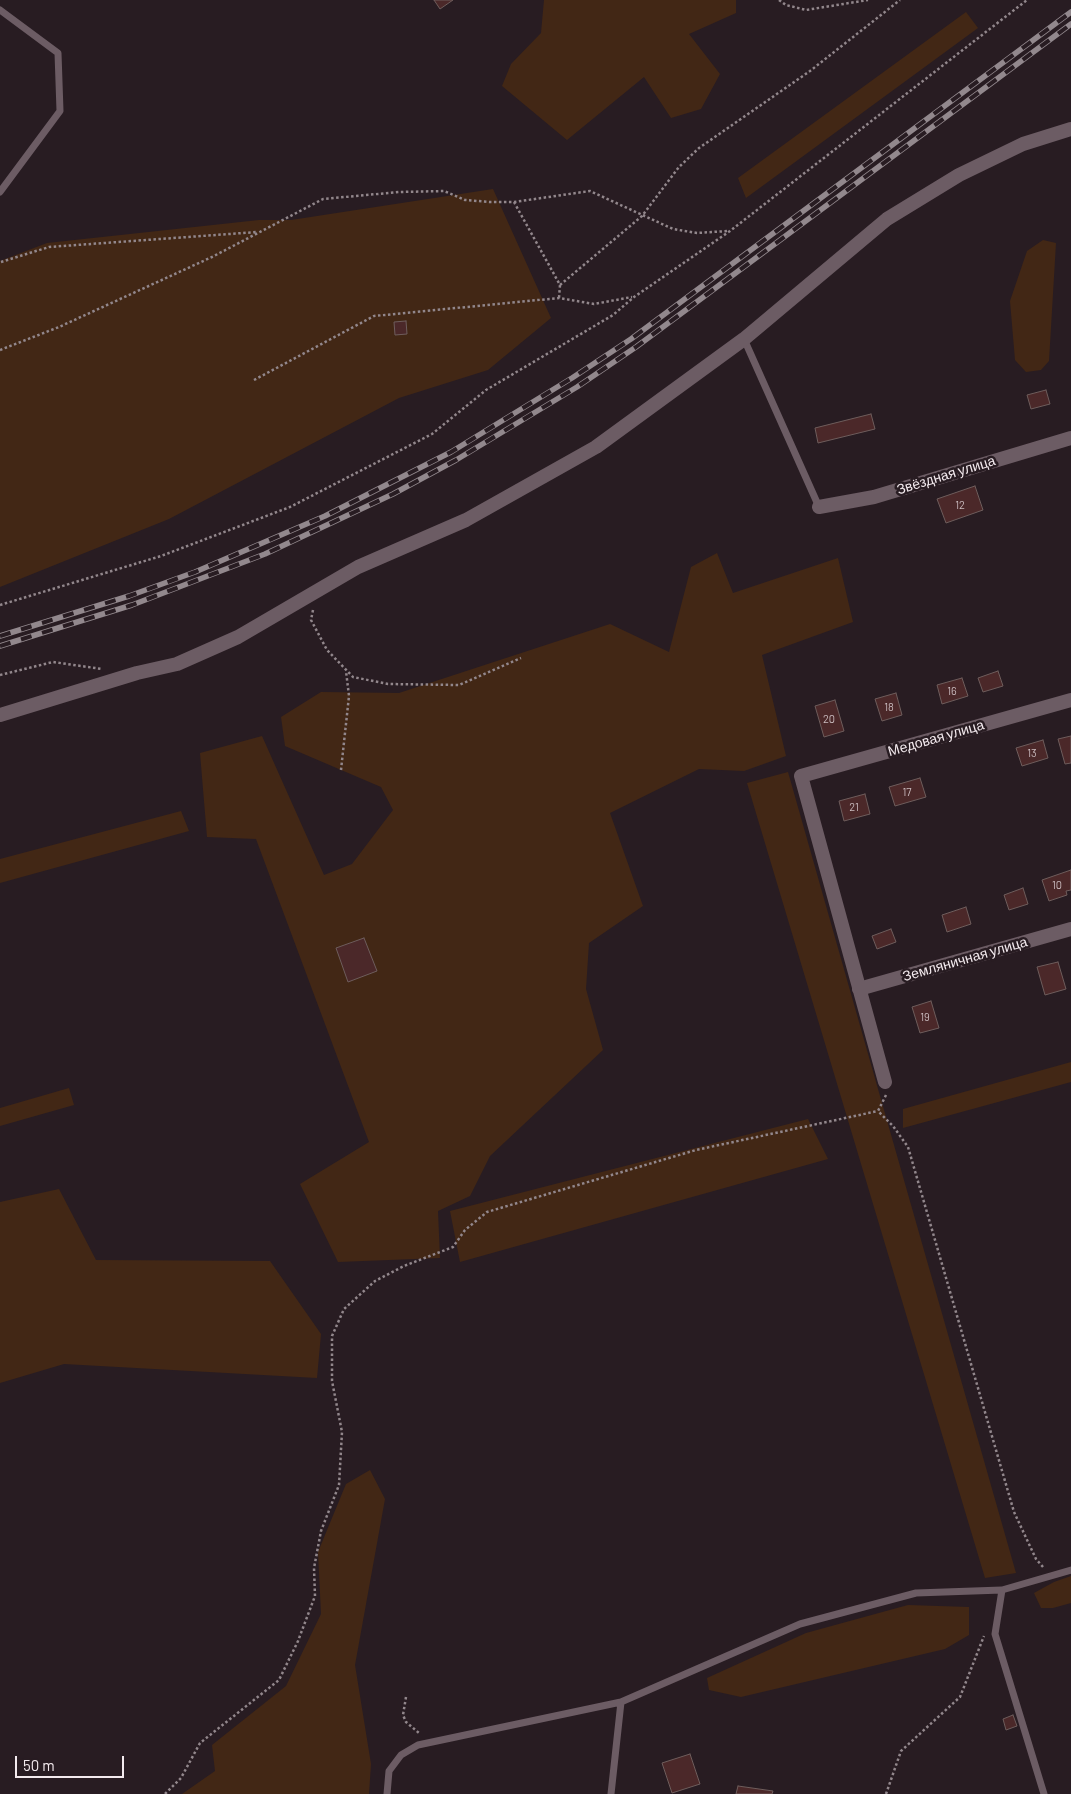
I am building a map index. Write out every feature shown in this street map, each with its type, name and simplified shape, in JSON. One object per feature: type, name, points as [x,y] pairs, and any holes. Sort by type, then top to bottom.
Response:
[{"type":"street","points":[[0,715],[137,673],[177,664],[238,637],[358,567],[466,520],[596,447],[744,339],[887,219],[959,175],[1023,144],[1071,128]]},
{"type":"street","name":"Звёздная улица","points":[[819,507],[874,497],[1071,438]]},
{"type":"street","name":"Медовая улица","points":[[859,989],[801,776],[1071,700]]},
{"type":"street","name":"Земляничная улица","points":[[859,989],[1071,930]]},
{"type":"street","points":[[859,989],[885,1082]]},
{"type":"lane","points":[[0,10],[58,53],[60,112],[0,192]]},
{"type":"lane","points":[[744,339],[819,507]]},
{"type":"lane","points":[[387,1794],[389,1772],[401,1755],[418,1745],[621,1702],[800,1624],[916,1593],[1002,1590],[1071,1570]]},
{"type":"lane","points":[[1002,1590],[995,1634],[1044,1794]]},
{"type":"lane","points":[[611,1794],[621,1702]]},
{"type":"path","points":[[779,0],[786,5],[806,10],[868,0]]},
{"type":"path","points":[[560,284],[642,216],[679,166],[699,148],[810,71],[900,0]]},
{"type":"path","points":[[0,605],[161,556],[290,507],[432,434],[486,390],[613,315],[634,297],[730,231],[1027,0]]},
{"type":"path","points":[[0,350],[59,328],[212,257],[323,199],[398,192],[444,191],[465,200],[514,202],[590,191],[673,229],[697,233],[730,231]]},
{"type":"path","points":[[514,202],[560,284],[559,298]]},
{"type":"path","points":[[1,262],[49,247],[258,232]]},
{"type":"path","points":[[254,380],[374,316],[559,298],[594,304],[634,297]]},
{"type":"path","points":[[317,592],[311,620],[327,650],[353,677],[388,684],[459,684],[521,658]]},
{"type":"path","points":[[0,675],[53,662],[109,670]]},
{"type":"path","points":[[341,770],[349,696],[345,670]]},
{"type":"path","points":[[165,1794],[181,1778],[200,1743],[279,1680],[302,1632],[315,1596],[314,1568],[321,1531],[339,1485],[342,1432],[332,1381],[332,1336],[344,1309],[375,1281],[404,1266],[453,1247],[465,1230],[487,1212],[696,1150],[878,1111],[886,1098],[885,1082]]},
{"type":"path","points":[[878,1111],[893,1126],[908,1147],[1014,1512],[1036,1559],[1050,1576]]},
{"type":"path","points":[[886,1794],[901,1751],[960,1698],[985,1635]]},
{"type":"path","points":[[406,1697],[403,1715],[406,1722],[430,1742]]},
{"type":"shaded area","points":[[544,0],[736,0],[736,13],[689,34],[720,74],[701,109],[671,118],[644,77],[567,140],[502,86],[511,64],[541,33]]},
{"type":"shaded area","points":[[966,12],[978,28],[746,198],[738,178]]},
{"type":"shaded area","points":[[493,189],[551,318],[488,370],[399,398],[169,519],[0,587],[0,261],[47,243],[259,220],[291,220]]},
{"type":"shaded area","points":[[1043,240],[1056,243],[1049,361],[1041,370],[1026,372],[1015,360],[1010,301],[1027,251]]},
{"type":"shaded area","points":[[717,553],[733,593],[838,558],[853,622],[762,655],[786,756],[744,771],[699,769],[610,813],[643,906],[589,943],[586,989],[603,1050],[490,1156],[470,1196],[438,1211],[440,1258],[338,1262],[300,1184],[369,1142],[256,839],[207,837],[200,753],[262,736],[324,875],[352,864],[393,810],[381,787],[285,746],[281,717],[321,692],[399,693],[610,624],[669,652],[691,567]]},
{"type":"shaded area","points":[[788,772],[1016,1573],[985,1578],[747,783]]},
{"type":"shaded area","points":[[181,811],[189,831],[0,883],[0,859]]},
{"type":"shaded area","points":[[1071,1062],[1071,1082],[903,1128],[903,1109]]},
{"type":"shaded area","points":[[69,1088],[74,1105],[0,1126],[0,1108]]},
{"type":"shaded area","points":[[808,1119],[828,1159],[460,1262],[450,1211]]},
{"type":"shaded area","points":[[59,1189],[96,1260],[270,1261],[321,1334],[317,1378],[64,1364],[0,1383],[0,1202]]},
{"type":"shaded area","points":[[370,1470],[385,1499],[355,1665],[371,1764],[369,1794],[182,1794],[215,1771],[212,1745],[286,1686],[321,1614],[318,1552],[346,1484]]},
{"type":"shaded area","points":[[1071,1576],[1071,1603],[1053,1608],[1041,1608],[1034,1593],[1054,1582]]},
{"type":"shaded area","points":[[908,1605],[969,1607],[969,1635],[945,1649],[741,1697],[709,1690],[707,1678],[806,1633]]},
{"type":"building","points":[[434,0],[453,0],[440,9]]},
{"type":"building","points":[[406,321],[407,334],[395,335],[394,322]]},
{"type":"building","points":[[1046,390],[1050,404],[1031,409],[1027,395]]},
{"type":"building","points":[[871,414],[875,429],[818,443],[815,428]]},
{"type":"building","points":[[975,486],[983,510],[946,523],[937,499]]},
{"type":"building","points":[[998,671],[1003,686],[983,692],[978,678]]},
{"type":"building","points":[[962,678],[968,696],[942,704],[937,685]]},
{"type":"building","points":[[896,693],[902,715],[882,721],[875,699]]},
{"type":"building","points":[[835,700],[844,731],[824,737],[815,706]]},
{"type":"building","points":[[1071,736],[1071,763],[1065,764],[1058,739]]},
{"type":"building","points":[[1043,740],[1048,758],[1022,766],[1016,748]]},
{"type":"building","points":[[920,778],[926,797],[895,806],[889,787]]},
{"type":"building","points":[[865,794],[870,814],[844,821],[839,801]]},
{"type":"building","points":[[1071,870],[1071,890],[1066,891],[1067,895],[1049,901],[1042,880]]},
{"type":"building","points":[[1023,888],[1028,904],[1009,910],[1004,895]]},
{"type":"building","points":[[966,907],[971,924],[947,932],[942,915]]},
{"type":"building","points":[[891,929],[896,942],[877,949],[872,936]]},
{"type":"building","points":[[364,938],[377,971],[348,982],[336,948]]},
{"type":"building","points":[[1058,962],[1066,989],[1045,995],[1037,967]]},
{"type":"building","points":[[931,1001],[939,1028],[920,1033],[912,1007]]},
{"type":"building","points":[[1013,1715],[1017,1726],[1006,1730],[1003,1719]]},
{"type":"building","points":[[690,1754],[700,1784],[672,1793],[662,1763]]},
{"type":"building","points":[[738,1786],[773,1791],[772,1794],[736,1794]]},
{"type":"railway","points":[[0,636],[129,596],[195,572],[325,516],[451,452],[572,378],[631,339],[1071,12]]},
{"type":"railway","points":[[0,646],[132,605],[265,554],[393,494],[456,460],[577,387],[636,347],[1071,24]]}]
